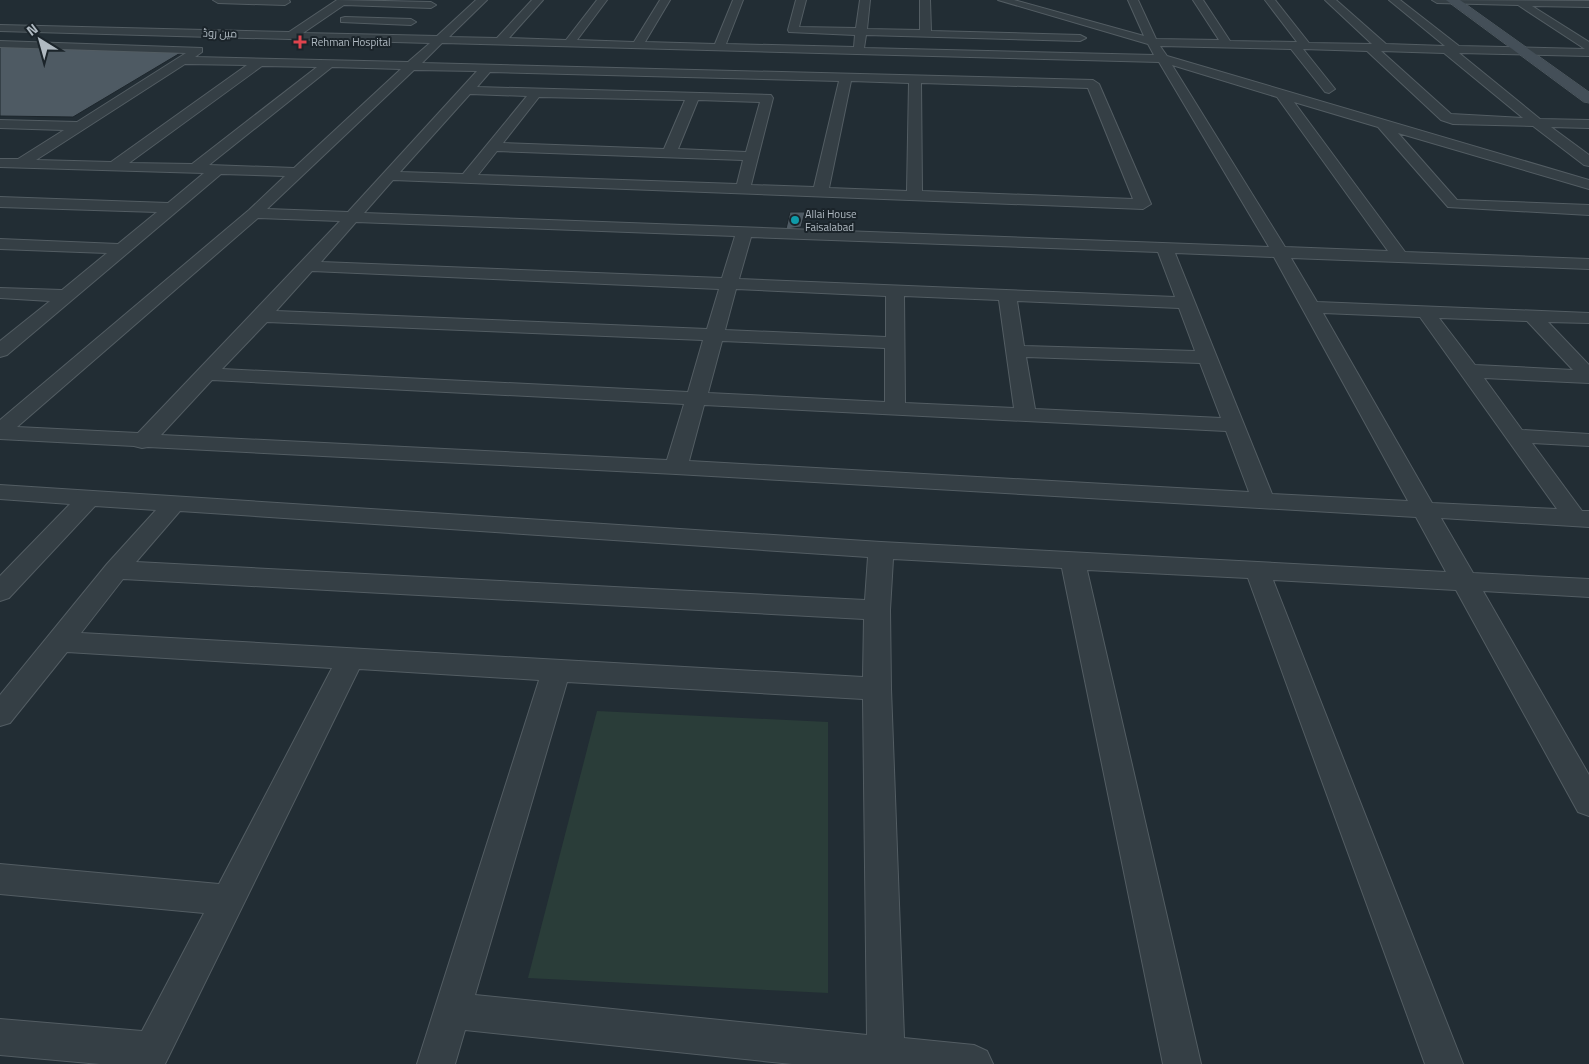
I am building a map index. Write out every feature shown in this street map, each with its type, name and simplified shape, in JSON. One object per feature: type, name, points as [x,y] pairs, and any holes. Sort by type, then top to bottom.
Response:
[{"type":"main road","points":[[1453,0],[1589,99]]},
{"type":"street","points":[[218,0],[286,1]]},
{"type":"street","points":[[0,432],[254,212],[482,0]]},
{"type":"street","points":[[500,41],[538,0]]},
{"type":"street","points":[[569,43],[602,0]]},
{"type":"street","points":[[637,44],[665,0]]},
{"type":"street","points":[[719,47],[738,0]]},
{"type":"street","points":[[801,0],[793,30],[926,34],[1002,32],[1080,38]]},
{"type":"street","points":[[858,50],[865,0]]},
{"type":"street","points":[[926,0],[926,34]]},
{"type":"street","points":[[1133,0],[1158,50],[1280,252],[1462,581],[1589,803]]},
{"type":"street","points":[[1198,0],[1227,44]]},
{"type":"street","points":[[1270,0],[1329,89]]},
{"type":"street","points":[[1330,0],[1446,117],[1461,121],[1589,124]]},
{"type":"street","points":[[1394,0],[1536,123],[1589,162]]},
{"type":"street","points":[[1437,0],[1589,3]]},
{"type":"street","points":[[1584,0],[1589,3]]},
{"type":"street","points":[[270,11],[286,1]]},
{"type":"street","points":[[292,35],[343,1],[434,2]]},
{"type":"street","points":[[1519,1],[1589,47]]},
{"type":"street","points":[[392,38],[434,2]]},
{"type":"street","points":[[999,3],[1158,50],[1281,93],[1589,184]]},
{"type":"street","points":[[315,20],[411,22]]},
{"type":"street","points":[[20,164],[198,50],[248,25]]},
{"type":"street","name":"مین روڈ","points":[[0,28],[858,50],[1158,50]]},
{"type":"street","points":[[0,44],[198,50]]},
{"type":"street","points":[[1158,50],[1227,44],[1525,53],[1589,53]]},
{"type":"street","points":[[182,60],[1093,84],[1143,204],[390,176]]},
{"type":"street","points":[[115,166],[259,62]]},
{"type":"street","points":[[196,168],[330,63]]},
{"type":"street","points":[[142,442],[262,316],[487,68]]},
{"type":"street","points":[[821,191],[846,77]]},
{"type":"street","points":[[914,195],[915,79]]},
{"type":"street","points":[[466,90],[767,98],[743,188]]},
{"type":"street","points":[[468,178],[536,92]]},
{"type":"street","points":[[1281,93],[1400,257]]},
{"type":"street","points":[[669,153],[693,97]]},
{"type":"street","points":[[1381,122],[1453,204],[1589,210]]},
{"type":"street","points":[[0,124],[79,126]]},
{"type":"street","points":[[493,147],[752,156]]},
{"type":"street","points":[[0,163],[297,172]]},
{"type":"street","points":[[2,348],[218,169]]},
{"type":"street","points":[[0,202],[170,208]]},
{"type":"street","points":[[254,212],[1589,264]]},
{"type":"street","points":[[676,467],[744,232]]},
{"type":"street","points":[[0,244],[120,249]]},
{"type":"street","points":[[1165,248],[1263,500]]},
{"type":"street","points":[[306,266],[1186,303]]},
{"type":"street","points":[[894,408],[893,344],[895,291]]},
{"type":"street","points":[[0,294],[67,296]]},
{"type":"street","points":[[1007,296],[1025,414]]},
{"type":"street","points":[[1310,307],[1589,318]]},
{"type":"street","points":[[1426,312],[1516,436],[1582,518]]},
{"type":"street","points":[[262,316],[714,334],[893,344]]},
{"type":"street","points":[[1532,316],[1589,377]]},
{"type":"street","points":[[1016,351],[1207,357]]},
{"type":"street","points":[[1469,371],[1589,377]]},
{"type":"street","points":[[207,374],[1234,425]]},
{"type":"street","points":[[0,432],[142,442],[676,467],[1582,518]]},
{"type":"street","points":[[1516,436],[1589,440]]},
{"type":"street","points":[[0,492],[881,550],[1589,588]]},
{"type":"street","points":[[0,592],[88,499]]},
{"type":"street","points":[[0,715],[116,570],[174,504]]},
{"type":"street","points":[[881,550],[877,610],[877,689],[886,1056]]},
{"type":"street","points":[[1073,560],[1182,1064]]},
{"type":"street","points":[[116,570],[877,610]]},
{"type":"street","points":[[1257,570],[1444,1064]]},
{"type":"street","points":[[60,642],[877,689]]},
{"type":"street","points":[[0,1037],[148,1057],[350,658]]},
{"type":"street","points":[[436,1064],[556,671]]},
{"type":"street","points":[[0,880],[228,900]]},
{"type":"street","points":[[452,1011],[974,1064]]},
{"type":"green space","points":[[597,711],[828,722],[828,993],[528,978]]},
{"type":"building","points":[[0,46],[182,52],[73,117],[0,116]]},
{"type":"building","name":"Allai House Faisalabad","points":[[790,212],[805,212],[801,227],[786,229]]},
{"type":"place","name":"Rehman Hospital","points":[[300,42]]},
{"type":"place","name":"Allai House Faisalabad","points":[[795,220]]}]
